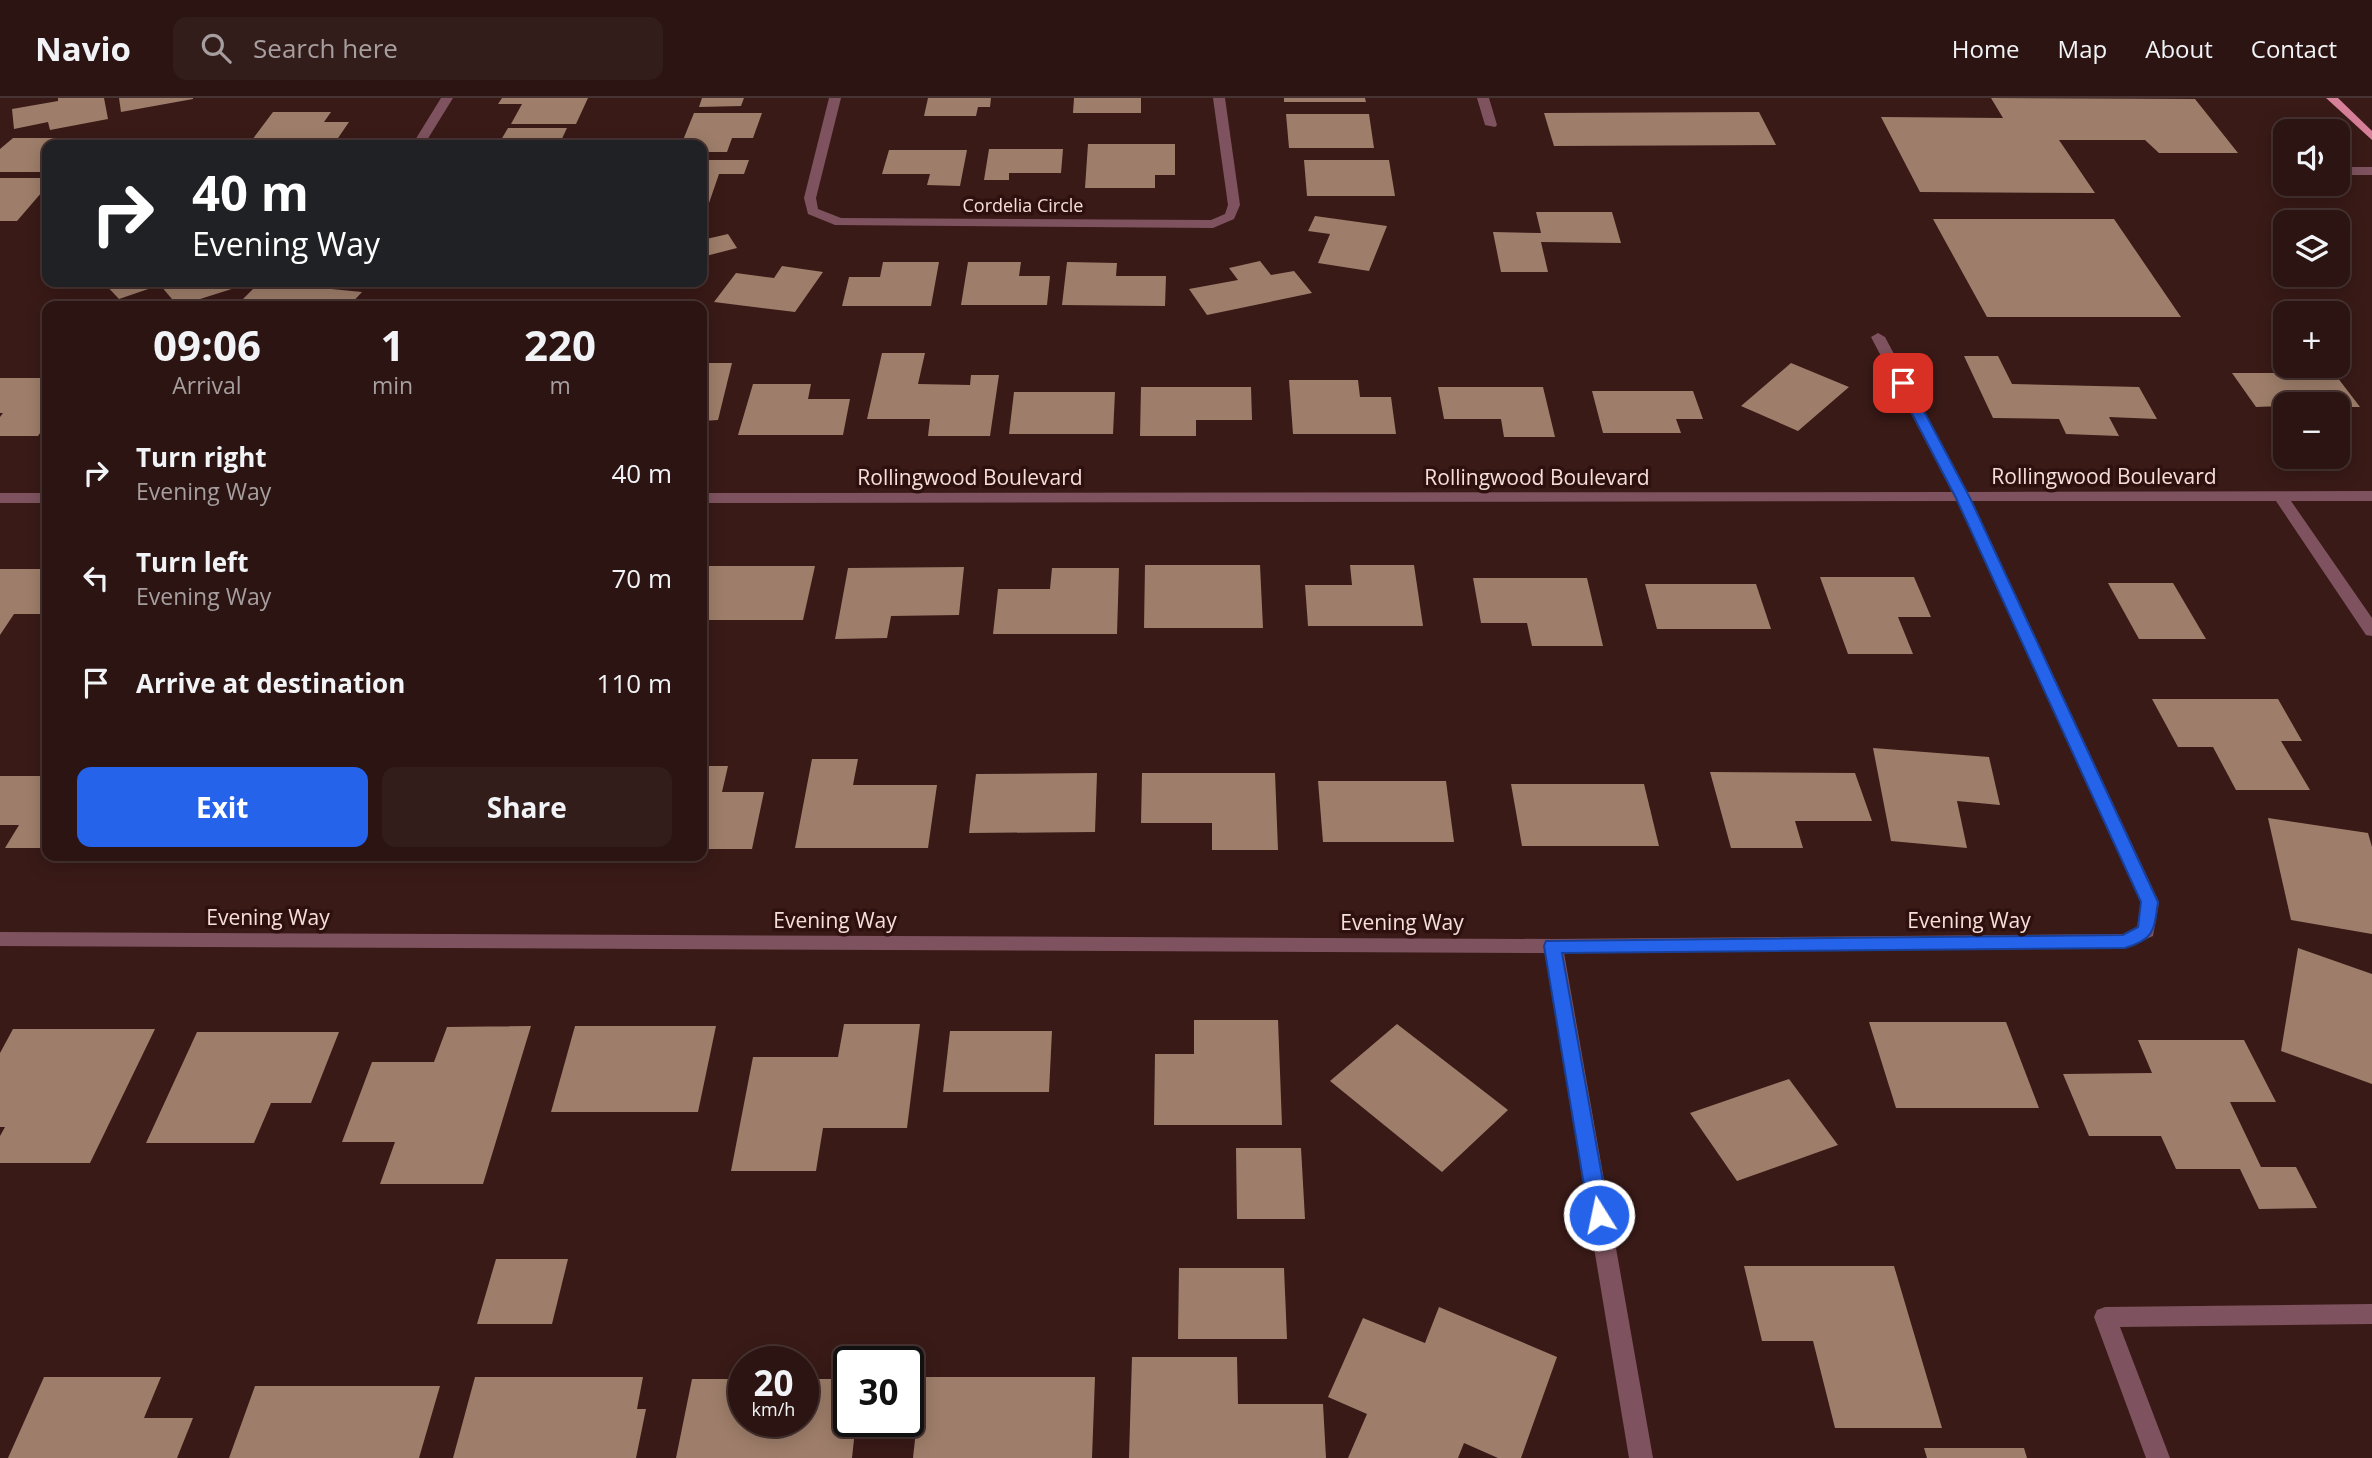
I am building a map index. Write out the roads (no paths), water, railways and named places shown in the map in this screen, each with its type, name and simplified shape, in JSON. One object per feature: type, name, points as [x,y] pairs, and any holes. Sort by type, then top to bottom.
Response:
[{"type":"main road","points":[[2332,98],[2372,137]]},
{"type":"street","points":[[421,140],[447,98]]},
{"type":"street","name":"Cordelia Circle","points":[[835,98],[810,198],[813,211],[839,222],[1213,224],[1230,216],[1234,205],[1219,98]]},
{"type":"street","points":[[1483,98],[1491,124]]},
{"type":"street","points":[[2350,171],[2372,171]]},
{"type":"street","name":"Evening Way","points":[[0,939],[1553,946],[2125,942],[2146,930],[2150,902],[1963,498],[1878,337]]},
{"type":"street","name":"Rollingwood Boulevard","points":[[707,498],[1963,498],[2372,495]]},
{"type":"street","points":[[2280,496],[2372,631]]},
{"type":"street","points":[[0,498],[42,498]]},
{"type":"street","points":[[1553,946],[1641,1458]]},
{"type":"street","points":[[2158,1458],[2105,1317],[2372,1314]]}]
